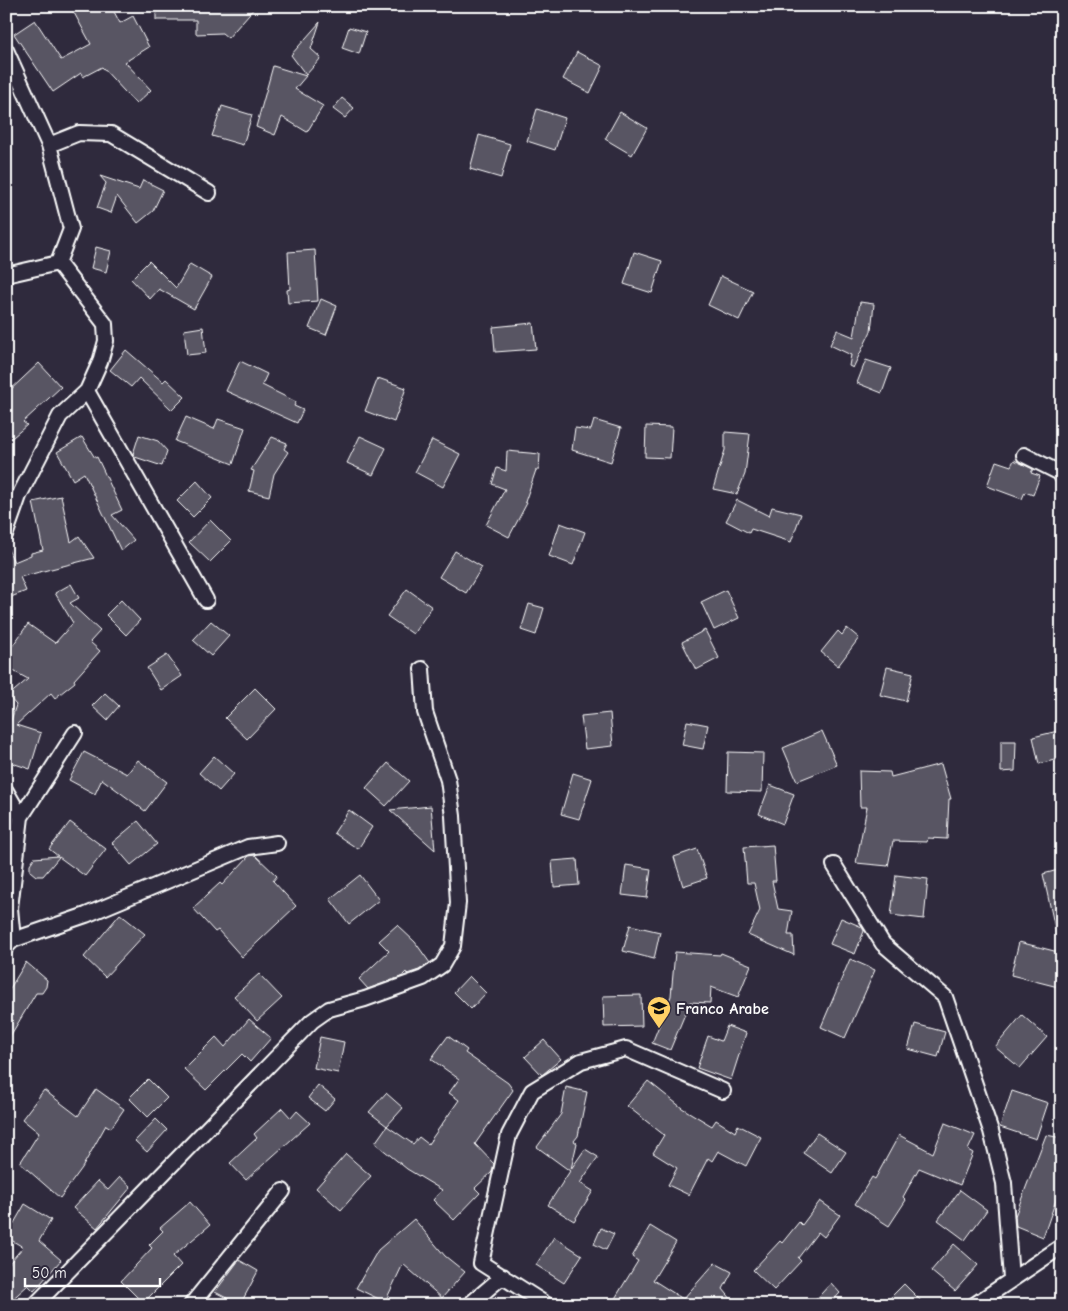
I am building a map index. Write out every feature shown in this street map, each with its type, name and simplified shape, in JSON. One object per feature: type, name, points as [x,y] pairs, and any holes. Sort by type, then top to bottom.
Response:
[{"type":"street","points":[[6,50],[49,145],[71,229],[58,263]]},
{"type":"street","points":[[49,145],[79,133],[111,134],[209,193]]},
{"type":"street","points":[[6,275],[58,263]]},
{"type":"street","points":[[6,532],[19,496],[60,416],[87,391],[100,362],[106,342],[105,324],[58,263]]},
{"type":"street","points":[[87,391],[206,600]]},
{"type":"street","points":[[1024,455],[1060,473],[1062,477]]},
{"type":"street","points":[[35,1305],[312,1022],[329,1009],[366,999],[423,978],[442,965],[453,946],[457,923],[453,816],[448,780],[425,712],[422,669]]},
{"type":"street","points":[[75,733],[21,818],[10,908],[10,943],[86,915],[248,847],[277,843]]},
{"type":"street","points":[[6,791],[21,818]]},
{"type":"street","points":[[834,865],[883,944],[945,998],[991,1131],[1004,1183],[1010,1279]]},
{"type":"street","points":[[547,1305],[481,1263],[509,1135],[532,1091],[581,1061],[626,1049],[723,1091]]},
{"type":"street","points":[[190,1305],[284,1191]]},
{"type":"street","points":[[974,1305],[1010,1279],[1062,1246]]},
{"type":"street","points":[[469,1305],[503,1276]]},
{"type":"building","points":[[81,6],[111,6],[120,23],[133,16],[149,47],[125,62],[151,90],[136,104],[102,67],[83,77],[81,73],[53,92],[14,34],[35,20],[61,60],[91,44],[73,11]]},
{"type":"building","points":[[156,6],[256,6],[228,38],[222,33],[196,34],[196,20],[156,20]]},
{"type":"building","points":[[320,22],[311,49],[321,58],[306,75],[291,55]]},
{"type":"building","points":[[349,27],[366,32],[359,54],[342,48]]},
{"type":"building","points":[[577,52],[603,66],[590,93],[563,79]]},
{"type":"building","points":[[273,66],[306,76],[295,89],[323,106],[307,132],[282,117],[275,135],[256,127]]},
{"type":"building","points":[[342,98],[354,108],[345,118],[333,109]]},
{"type":"building","points":[[222,106],[252,115],[243,145],[212,136]]},
{"type":"building","points":[[537,109],[565,118],[555,150],[527,141]]},
{"type":"building","points":[[620,112],[647,128],[632,155],[605,139]]},
{"type":"building","points":[[479,135],[510,144],[501,178],[470,169]]},
{"type":"building","points":[[100,176],[139,189],[143,180],[163,190],[153,211],[138,223],[117,196],[111,213],[97,208],[106,183]]},
{"type":"building","points":[[96,247],[111,251],[106,272],[91,268]]},
{"type":"building","points":[[315,250],[318,301],[288,303],[287,290],[290,289],[288,252]]},
{"type":"building","points":[[634,252],[662,261],[652,293],[624,284]]},
{"type":"building","points":[[149,261],[176,288],[190,264],[212,277],[194,309],[159,289],[150,299],[131,279]]},
{"type":"building","points":[[721,276],[753,291],[739,320],[708,305]]},
{"type":"building","points":[[321,299],[337,306],[326,335],[309,328]]},
{"type":"building","points":[[860,302],[874,304],[871,331],[853,368],[849,366],[851,355],[830,345],[837,330],[854,337]]},
{"type":"building","points":[[533,323],[536,349],[495,352],[493,327]]},
{"type":"building","points":[[203,327],[206,353],[187,355],[184,330]]},
{"type":"building","points":[[126,350],[163,382],[166,379],[185,397],[172,410],[139,378],[131,387],[110,370]]},
{"type":"building","points":[[866,360],[891,368],[882,393],[857,383]]},
{"type":"building","points":[[240,361],[267,374],[262,385],[296,402],[294,406],[303,410],[297,423],[226,391]]},
{"type":"building","points":[[39,363],[61,387],[23,422],[27,425],[6,443],[6,394]]},
{"type":"building","points":[[378,378],[406,388],[394,422],[365,411]]},
{"type":"building","points":[[186,417],[214,429],[218,419],[245,428],[233,464],[175,441]]},
{"type":"building","points":[[594,420],[621,428],[611,462],[572,450],[575,428],[591,430]]},
{"type":"building","points":[[646,426],[672,427],[670,458],[645,457]]},
{"type":"building","points":[[725,432],[750,434],[745,474],[737,494],[713,489],[725,450]]},
{"type":"building","points":[[139,435],[158,441],[167,451],[162,466],[135,457],[133,454]]},
{"type":"building","points":[[360,436],[386,448],[373,475],[347,463]]},
{"type":"building","points":[[82,437],[95,458],[97,457],[122,510],[112,515],[134,540],[121,551],[84,473],[73,480],[57,452]]},
{"type":"building","points":[[272,437],[287,443],[284,449],[288,452],[274,474],[269,496],[249,491],[254,471],[251,470]]},
{"type":"building","points":[[432,440],[460,454],[443,487],[415,472]]},
{"type":"building","points":[[507,451],[540,454],[539,470],[536,470],[525,502],[527,503],[509,537],[486,525],[505,489],[492,484],[497,468],[506,471]]},
{"type":"building","points":[[1014,460],[1033,469],[1031,473],[1040,476],[1033,495],[1025,492],[1022,499],[987,486],[996,461],[1011,466]]},
{"type":"building","points":[[197,481],[212,498],[193,517],[177,501]]},
{"type":"building","points":[[61,496],[71,542],[79,536],[94,558],[20,577],[26,591],[6,599],[6,545],[14,562],[31,555],[31,553],[43,550],[33,502]]},
{"type":"building","points":[[737,500],[769,516],[772,507],[801,514],[791,542],[751,529],[749,533],[726,521]]},
{"type":"building","points":[[210,520],[231,541],[210,562],[189,542]]},
{"type":"building","points":[[560,523],[585,532],[573,565],[549,556]]},
{"type":"building","points":[[455,551],[482,567],[466,593],[439,577]]},
{"type":"building","points":[[71,584],[79,598],[70,603],[100,631],[90,642],[100,651],[74,680],[75,682],[55,698],[51,693],[16,725],[41,733],[30,769],[6,761],[6,736],[16,705],[8,696],[28,679],[6,667],[6,655],[28,624],[55,643],[73,623],[55,593]]},
{"type":"building","points":[[407,589],[432,607],[413,634],[387,616]]},
{"type":"building","points":[[726,590],[739,618],[714,630],[701,602]]},
{"type":"building","points":[[121,600],[140,620],[126,635],[106,615]]},
{"type":"building","points":[[529,604],[544,608],[536,635],[521,630]]},
{"type":"building","points":[[211,621],[229,636],[211,656],[193,640]]},
{"type":"building","points":[[847,628],[859,638],[838,666],[821,652],[838,631],[842,635]]},
{"type":"building","points":[[705,630],[719,658],[696,670],[682,642]]},
{"type":"building","points":[[167,655],[182,676],[161,690],[147,668]]},
{"type":"building","points":[[887,667],[913,673],[906,701],[880,695]]},
{"type":"building","points":[[255,688],[276,709],[247,739],[225,718]]},
{"type":"building","points":[[105,693],[119,706],[107,720],[92,706]]},
{"type":"building","points":[[610,713],[613,746],[585,749],[581,716]]},
{"type":"building","points":[[687,721],[708,725],[703,749],[682,745]]},
{"type":"building","points":[[1062,730],[1062,758],[1039,764],[1033,737]]},
{"type":"building","points":[[822,731],[837,765],[797,781],[783,748]]},
{"type":"building","points":[[1001,741],[1016,741],[1015,771],[1001,772]]},
{"type":"building","points":[[84,752],[127,774],[138,760],[167,782],[145,811],[102,779],[95,794],[69,780]]},
{"type":"building","points":[[728,752],[763,753],[762,792],[727,791]]},
{"type":"building","points":[[214,756],[234,774],[219,791],[199,773]]},
{"type":"building","points":[[388,763],[409,781],[386,806],[366,788]]},
{"type":"building","points":[[941,764],[951,799],[949,799],[947,839],[928,838],[927,842],[893,841],[888,866],[856,863],[867,807],[860,807],[859,771],[890,772],[891,777]]},
{"type":"building","points":[[573,773],[592,779],[579,819],[561,814]]},
{"type":"building","points":[[770,785],[794,794],[783,824],[759,814]]},
{"type":"building","points":[[431,806],[435,850],[390,810]]},
{"type":"building","points":[[349,810],[372,827],[358,849],[334,833]]},
{"type":"building","points":[[138,821],[157,844],[131,865],[112,843]]},
{"type":"building","points":[[70,822],[106,849],[85,876],[59,857],[43,876],[36,876],[30,871],[30,864],[34,858],[58,856],[49,849]]},
{"type":"building","points":[[773,845],[776,881],[772,881],[778,909],[792,911],[788,935],[793,935],[794,955],[748,935],[760,910],[754,883],[747,883],[744,847]]},
{"type":"building","points":[[697,849],[707,878],[683,886],[674,857]]},
{"type":"building","points":[[255,855],[277,876],[273,881],[296,906],[242,957],[218,930],[215,932],[193,908],[220,883],[222,885],[249,856]]},
{"type":"building","points":[[577,859],[579,885],[554,887],[552,861]]},
{"type":"building","points":[[626,865],[651,869],[647,898],[622,895]]},
{"type":"building","points":[[1062,869],[1062,932],[1056,933],[1043,874]]},
{"type":"building","points":[[360,875],[379,900],[349,924],[330,899]]},
{"type":"building","points":[[896,875],[928,879],[924,919],[891,915]]},
{"type":"building","points":[[120,914],[145,934],[105,977],[84,957]]},
{"type":"building","points":[[841,918],[862,927],[864,931],[855,954],[830,944]]},
{"type":"building","points":[[397,925],[415,942],[430,963],[419,970],[407,974],[406,972],[401,977],[368,989],[359,979],[389,951],[379,941]]},
{"type":"building","points":[[630,925],[660,932],[654,959],[623,951]]},
{"type":"building","points":[[1019,942],[1062,953],[1062,988],[1011,975]]},
{"type":"building","points":[[675,952],[720,955],[721,953],[751,965],[738,997],[711,987],[710,1003],[690,1002],[670,1050],[652,1043],[671,996]]},
{"type":"building","points":[[850,959],[875,970],[845,1038],[821,1027]]},
{"type":"building","points":[[26,962],[47,980],[46,987],[42,993],[36,993],[6,1043],[6,995]]},
{"type":"building","points":[[259,974],[282,998],[257,1021],[234,996]]},
{"type":"building","points":[[469,976],[486,993],[471,1009],[454,992]]},
{"type":"building","points":[[641,995],[642,1026],[604,1027],[603,996]]},
{"type":"building","points":[[1022,1015],[1047,1037],[1020,1068],[995,1047]]},
{"type":"building","points":[[249,1019],[271,1038],[250,1062],[242,1054],[206,1090],[184,1069],[216,1037],[225,1047]]},
{"type":"building","points":[[915,1024],[945,1032],[938,1057],[908,1049]]},
{"type":"building","points":[[727,1026],[746,1033],[731,1080],[697,1068],[708,1036],[721,1041]]},
{"type":"building","points":[[448,1036],[467,1050],[465,1053],[508,1083],[513,1090],[475,1144],[494,1164],[492,1172],[475,1188],[480,1193],[454,1220],[433,1200],[442,1190],[407,1169],[375,1143],[387,1126],[413,1144],[419,1137],[428,1144],[459,1100],[449,1093],[459,1079],[431,1059]]},
{"type":"building","points":[[320,1037],[344,1042],[338,1073],[314,1068]]},
{"type":"building","points":[[544,1040],[561,1059],[542,1075],[525,1057]]},
{"type":"building","points":[[148,1079],[167,1098],[148,1117],[129,1098]]},
{"type":"building","points":[[648,1081],[682,1108],[712,1126],[716,1120],[735,1132],[738,1125],[761,1137],[746,1166],[718,1151],[712,1161],[708,1158],[689,1195],[668,1185],[677,1168],[653,1153],[664,1135],[627,1106]]},
{"type":"building","points":[[318,1085],[335,1099],[325,1111],[308,1098]]},
{"type":"building","points":[[566,1087],[587,1092],[578,1136],[574,1141],[577,1143],[571,1169],[585,1149],[598,1157],[580,1183],[593,1191],[574,1221],[548,1205],[570,1171],[537,1147],[561,1114]]},
{"type":"building","points":[[96,1089],[124,1109],[111,1128],[106,1125],[82,1168],[60,1198],[20,1163],[39,1133],[22,1119],[44,1090],[78,1116]]},
{"type":"building","points":[[1012,1091],[1048,1103],[1036,1139],[1000,1127]]},
{"type":"building","points":[[386,1093],[403,1108],[387,1126],[369,1112]]},
{"type":"building","points":[[282,1108],[291,1118],[297,1111],[310,1123],[246,1180],[230,1163],[257,1138],[254,1134]]},
{"type":"building","points":[[156,1119],[167,1130],[147,1152],[135,1141]]},
{"type":"building","points":[[945,1123],[975,1135],[968,1150],[973,1153],[960,1185],[919,1168],[903,1197],[906,1200],[889,1226],[855,1204],[872,1177],[875,1179],[899,1135],[933,1153]]},
{"type":"building","points":[[817,1133],[846,1152],[832,1173],[803,1153]]},
{"type":"building","points":[[1046,1135],[1062,1138],[1062,1183],[1043,1237],[1016,1226],[1015,1216]]},
{"type":"building","points":[[346,1154],[371,1176],[341,1210],[316,1188]]},
{"type":"building","points":[[120,1177],[131,1187],[97,1228],[73,1208],[98,1181],[108,1190]]},
{"type":"building","points":[[960,1190],[987,1210],[965,1240],[938,1220]]},
{"type":"building","points":[[820,1201],[840,1215],[824,1237],[818,1232],[798,1258],[801,1261],[774,1290],[753,1270],[780,1241],[782,1243],[799,1222],[802,1225]]},
{"type":"building","points":[[190,1202],[210,1225],[173,1256],[181,1265],[143,1303],[121,1281],[152,1248],[149,1245],[163,1231],[160,1228]]},
{"type":"building","points":[[25,1204],[51,1220],[39,1241],[61,1260],[34,1291],[28,1285],[6,1305],[6,1267],[23,1247],[6,1237]]},
{"type":"building","points":[[414,1219],[445,1256],[465,1272],[442,1298],[403,1264],[385,1302],[356,1288],[378,1250]]},
{"type":"building","points":[[650,1226],[676,1242],[653,1280],[683,1299],[715,1263],[732,1272],[723,1289],[736,1305],[611,1305],[638,1261],[632,1257]]},
{"type":"building","points":[[601,1228],[614,1234],[606,1250],[594,1244]]},
{"type":"building","points":[[554,1237],[582,1255],[564,1283],[536,1265]]},
{"type":"building","points":[[954,1244],[978,1265],[955,1291],[931,1271]]},
{"type":"building","points":[[239,1260],[258,1271],[240,1305],[215,1292]]},
{"type":"building","points":[[831,1283],[840,1293],[829,1305],[811,1305]]},
{"type":"building","points":[[904,1284],[925,1305],[883,1305]]},
{"type":"place","name":"Franco Arabe","points":[[659,1029]]}]
